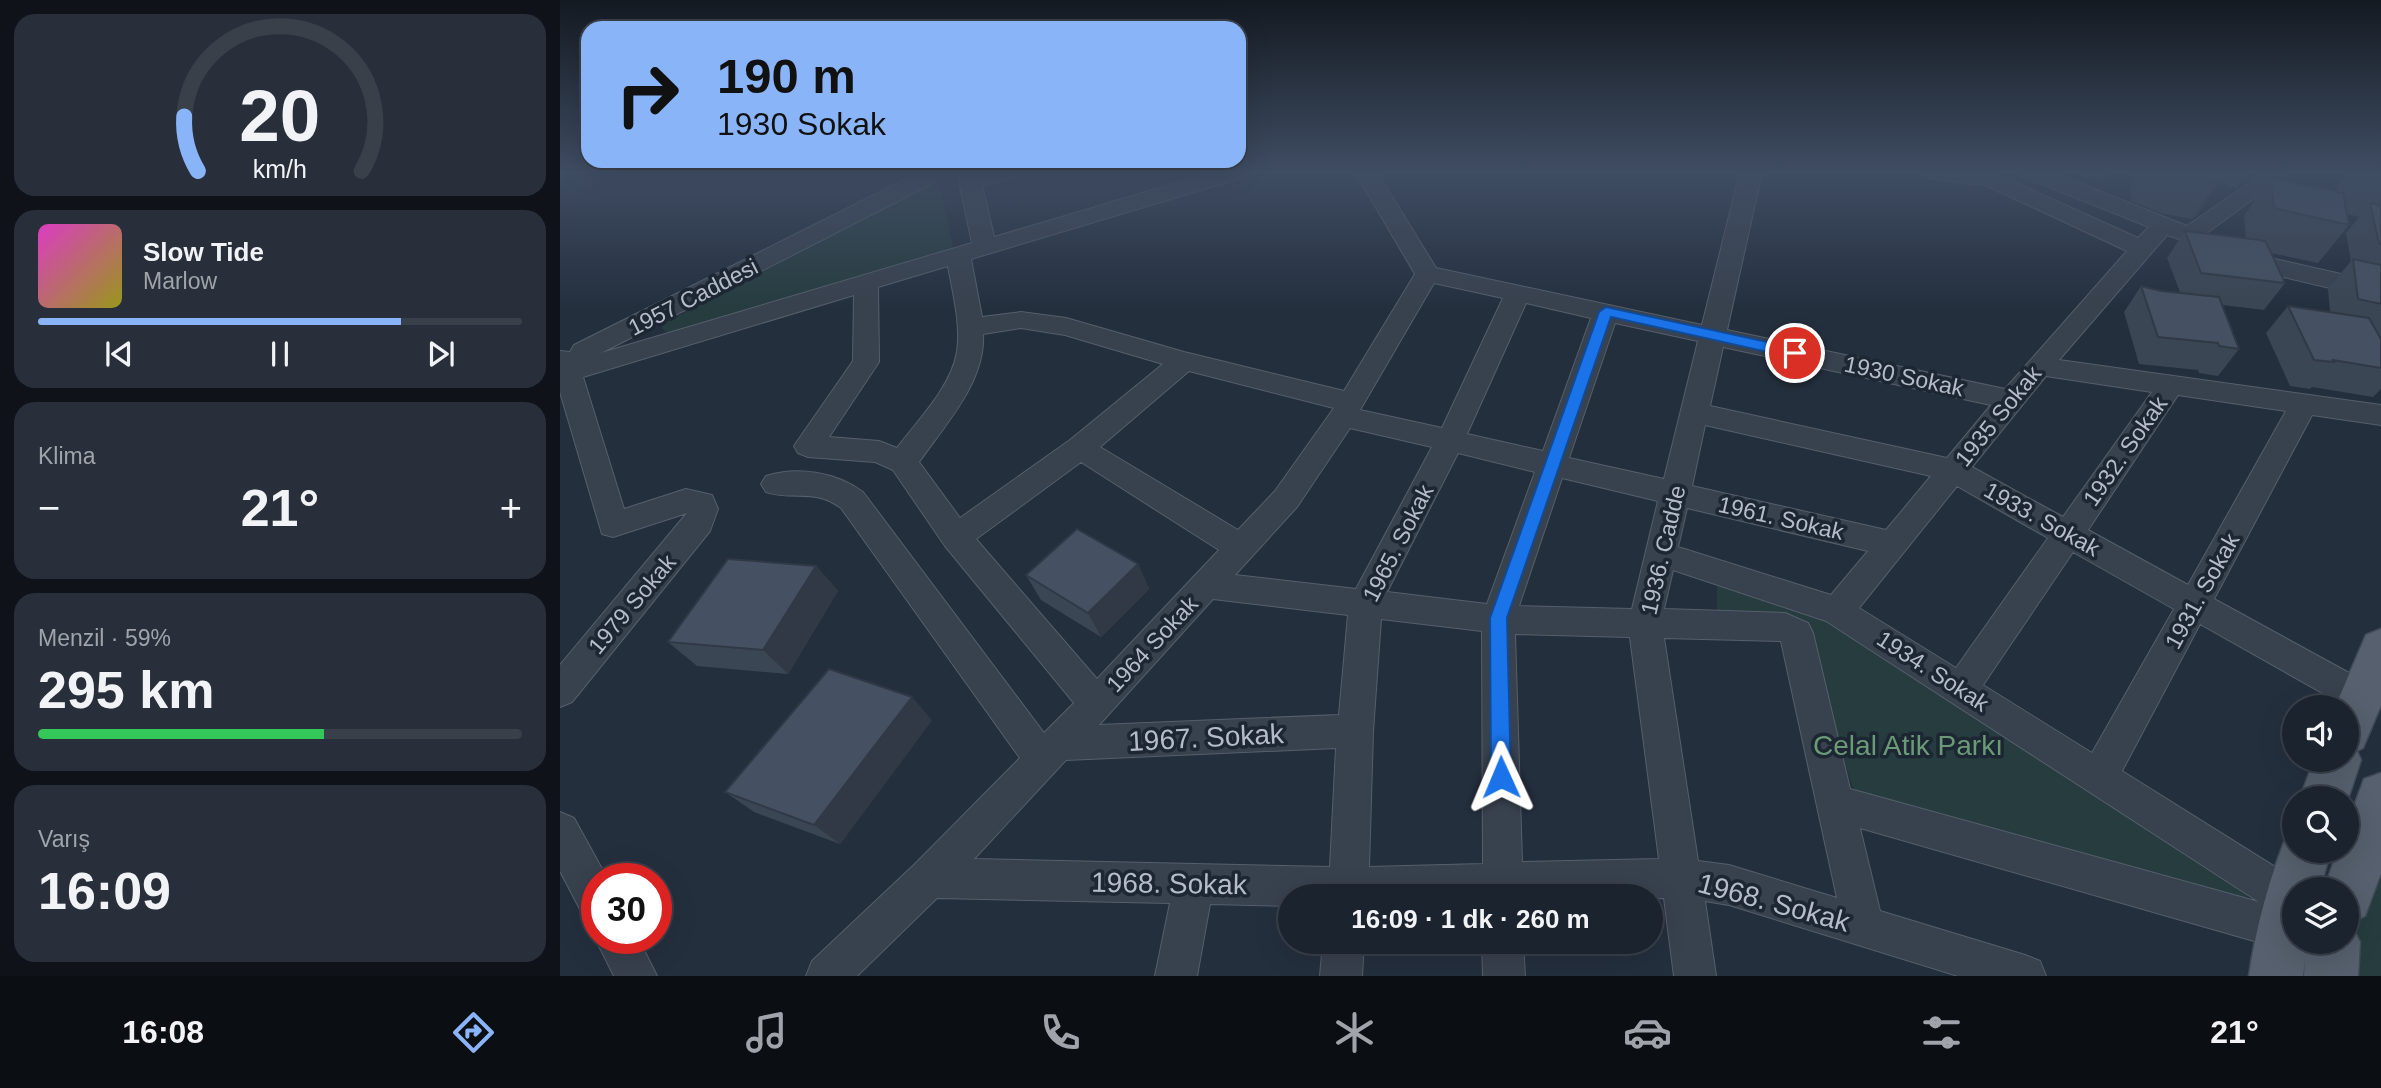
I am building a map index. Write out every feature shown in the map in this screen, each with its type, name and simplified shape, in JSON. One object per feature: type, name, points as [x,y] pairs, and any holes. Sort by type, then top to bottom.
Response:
[{"type":"main road","points":[[2359,703],[2381,648]]},
{"type":"main road","points":[[2354,877],[2381,796]]},
{"type":"main road","points":[[2331,976],[2332,954]]},
{"type":"street","name":"1957 Caddesi","points":[[564,364],[848,218]]},
{"type":"street","points":[[978,218],[985,247]]},
{"type":"street","points":[[564,364],[866,283],[1084,218]]},
{"type":"street","points":[[1393,218],[1427,274]]},
{"type":"street","name":"1936. Cadde","points":[[1695,976],[1645,622],[1741,218]]},
{"type":"street","points":[[2074,218],[2142,249]]},
{"type":"street","points":[[2145,218],[2259,263],[2381,290]]},
{"type":"street","name":"1935 Sokak","points":[[1838,611],[2039,366],[2142,249],[2176,230],[2214,218]]},
{"type":"street","points":[[903,462],[948,398],[970,355],[969,327],[958,255]]},
{"type":"street","name":"1930 Sokak","points":[[1427,274],[2011,400]]},
{"type":"street","name":"1964 Sokak","points":[[827,976],[929,878],[1096,704],[1286,499],[1347,409],[1427,274]]},
{"type":"street","points":[[866,283],[866,362],[808,446],[776,484],[820,484],[838,488],[852,500],[1050,752]]},
{"type":"street","name":"1965. Sokak","points":[[1349,884],[1355,731],[1366,602],[1450,441],[1517,293]]},
{"type":"street","points":[[1502,884],[1499,618],[1606,312]]},
{"type":"street","name":"1961. Sokak","points":[[969,327],[1021,320],[1066,327],[1450,441],[1893,544]]},
{"type":"street","points":[[956,537],[1080,448],[1184,361]]},
{"type":"street","name":"1979 Sokak","points":[[560,691],[702,516],[701,503],[686,501],[614,525],[564,364]]},
{"type":"street","points":[[2039,366],[2381,415]]},
{"type":"street","name":"1932. Sokak","points":[[1961,689],[2171,385]]},
{"type":"street","name":"1931. Sokak","points":[[2099,778],[2304,404]]},
{"type":"street","name":"1933. Sokak","points":[[1696,413],[1953,470],[2194,604],[2325,695]]},
{"type":"street","points":[[808,446],[879,452],[903,462],[956,537],[1096,704]]},
{"type":"street","points":[[1080,448],[1241,548]]},
{"type":"street","name":"1934. Sokak","points":[[1662,554],[1838,611],[2099,778],[2282,934]]},
{"type":"street","points":[[1207,585],[1499,618],[1792,629],[1796,634],[1863,926]]},
{"type":"street","name":"1967. Sokak","points":[[1050,752],[1355,731]]},
{"type":"street","points":[[1835,803],[2282,935]]},
{"type":"street","points":[[560,831],[581,871]]},
{"type":"street","name":"1968. Sokak","points":[[929,878],[1278,888]]},
{"type":"street","name":"1968. Sokak","points":[[1583,884],[1681,878],[1729,885],[2025,976]]},
{"type":"street","points":[[1176,976],[1194,884]]},
{"type":"street","points":[[624,954],[636,976]]},
{"type":"street","points":[[1341,976],[1343,954]]},
{"type":"street","points":[[1503,954],[1504,976]]},
{"type":"green space","points":[[866,218],[947,218],[954,251],[675,334],[666,332],[661,327]]},
{"type":"green space","name":"Celal Atik Parkı","points":[[1717,578],[1842,624],[2246,889],[2247,897],[2243,903],[1862,798],[1852,786],[1806,632],[1717,620]]},
{"type":"green space","points":[[2381,830],[2381,976],[2352,976],[2352,954],[2359,954],[2359,903]]},
{"type":"building","points":[[2316,218],[2348,218],[2349,225]]},
{"type":"building","points":[[2373,218],[2381,218],[2379,244]]},
{"type":"building","points":[[2185,231],[2266,242],[2285,283],[2201,273]]},
{"type":"building","points":[[2353,259],[2381,265],[2381,304],[2358,299]]},
{"type":"building","points":[[2141,286],[2161,291],[2219,297],[2239,349],[2219,346],[2218,343],[2158,337]]},
{"type":"building","points":[[2288,306],[2369,318],[2381,339],[2381,368],[2333,360],[2334,362],[2314,360]]},
{"type":"building","points":[[1077,529],[1138,564],[1088,613],[1026,575]]},
{"type":"building","points":[[728,559],[816,566],[763,650],[668,642]]},
{"type":"building","points":[[829,669],[912,697],[814,825],[725,792]]},
{"type":"route","points":[[1501,777],[1499,618],[1606,312],[1795,353]]}]
